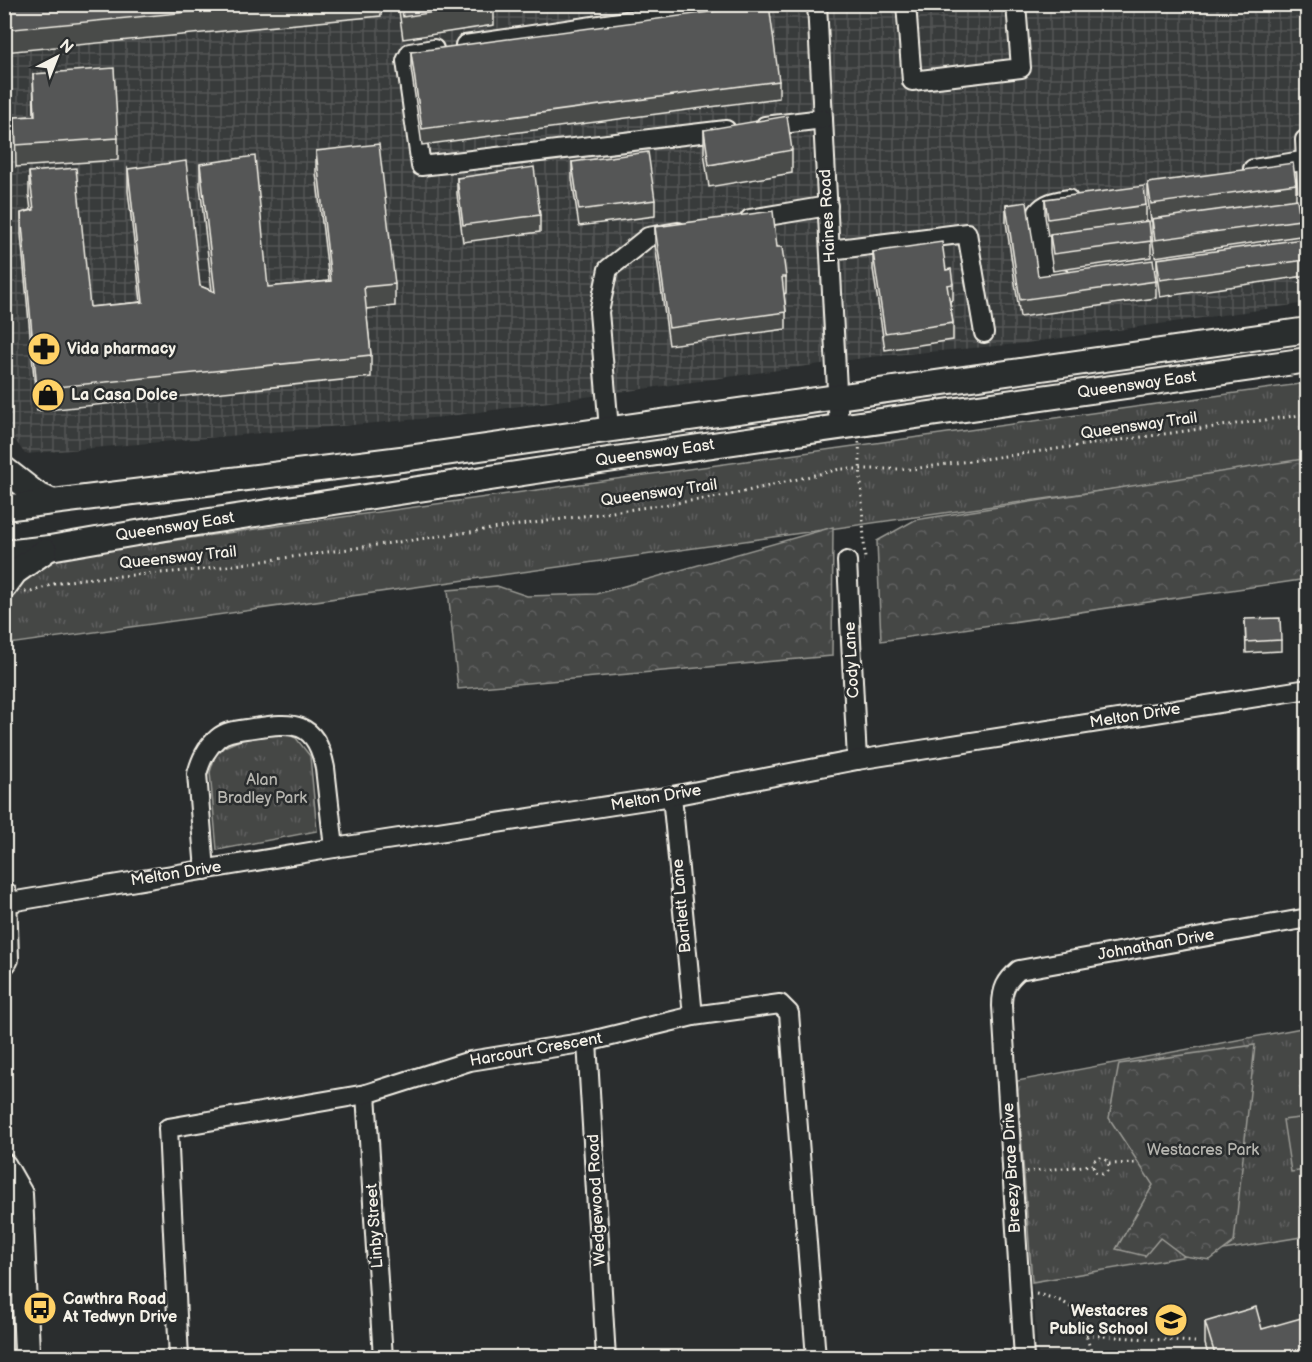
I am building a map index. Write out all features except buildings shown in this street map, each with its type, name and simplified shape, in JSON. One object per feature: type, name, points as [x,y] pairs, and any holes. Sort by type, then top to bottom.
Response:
[{"type":"main road","name":"Queensway East","points":[[4,508],[409,458],[1308,330]]},
{"type":"main road","name":"Queensway East","points":[[4,553],[50,548],[189,524],[602,461],[849,431],[1308,360]]},
{"type":"main road","points":[[4,469],[36,494],[51,501]]},
{"type":"main road","points":[[14,589],[15,572],[50,548]]},
{"type":"main road","points":[[4,894],[6,959],[4,962]]},
{"type":"main road","points":[[4,1166],[20,1194],[14,1272],[27,1351],[24,1358]]},
{"type":"street","points":[[741,4],[410,53],[406,61],[421,166],[823,119]]},
{"type":"street","name":"Haines Road","points":[[817,4],[838,396],[849,431]]},
{"type":"street","points":[[906,4],[912,81],[1021,68],[1016,4]]},
{"type":"street","points":[[1261,208],[1307,202],[1305,140],[1308,138]]},
{"type":"street","points":[[1230,173],[1306,161]]},
{"type":"street","points":[[1078,276],[1044,281],[1047,243],[1038,212],[1042,206],[1056,201],[1091,195]]},
{"type":"street","points":[[736,222],[828,206]]},
{"type":"street","points":[[609,429],[599,312],[608,269],[648,237],[692,229]]},
{"type":"street","points":[[830,250],[968,232],[984,333]]},
{"type":"street","name":"Cody Lane","points":[[847,561],[857,760]]},
{"type":"street","name":"Melton Drive","points":[[5,902],[672,796],[857,760],[1308,689]]},
{"type":"street","points":[[205,870],[197,774],[201,760],[209,746],[220,736],[229,732],[284,724],[297,725],[314,738],[324,758],[334,848]]},
{"type":"street","name":"Bartlett Lane","points":[[672,796],[693,1016]]},
{"type":"street","name":"Johnathan Drive","points":[[1008,979],[1019,970],[1308,918]]},
{"type":"street","name":"Breezy Brae Drive","points":[[1008,979],[1002,993],[1002,1006],[1024,1358]]},
{"type":"street","name":"Harcourt Crescent","points":[[179,1358],[168,1128],[366,1094],[470,1061],[588,1042],[693,1016],[780,1004],[789,1013],[816,1358]]},
{"type":"street","name":"Wedgewood Road","points":[[588,1042],[606,1358]]},
{"type":"street","name":"Linby Street","points":[[366,1094],[383,1358]]},
{"type":"path","name":"Queensway Trail","points":[[14,589],[31,592],[54,584],[81,579],[199,570],[726,496],[840,469],[912,469],[1308,414]]},
{"type":"path","points":[[847,561],[865,560],[861,469],[849,431]]},
{"type":"path","points":[[1013,1173],[1093,1165],[1100,1158],[1109,1164],[1135,1163]]},
{"type":"path","points":[[1093,1165],[1095,1172],[1102,1174],[1107,1171],[1109,1164]]},
{"type":"path","points":[[1019,1291],[1056,1298],[1069,1304],[1079,1315],[1093,1358]]},
{"type":"path","points":[[1086,1335],[1195,1342]]},
{"type":"shaded area","points":[[4,5],[1307,5],[1307,303],[1019,344],[871,357],[443,417],[25,454],[10,433],[5,401]]},
{"type":"shaded area","name":"Westacres Public School","points":[[1307,1236],[1307,1357],[1038,1357],[1032,1282]]},
{"type":"green space","points":[[1307,383],[1307,462],[9,644],[12,563]]},
{"type":"green space","points":[[1308,459],[1307,579],[881,641],[877,541],[915,520]]},
{"type":"green space","points":[[833,527],[832,656],[458,689],[448,590],[497,586],[527,596],[596,594]]},
{"type":"green space","name":"Alan Bradley Park","points":[[286,734],[296,738],[310,756],[317,831],[217,850],[210,772],[215,756],[224,747],[243,739]]},
{"type":"green space","name":"Westacres Park","points":[[1307,1027],[1307,1236],[1032,1282],[1017,1081]]},
{"type":"green space","points":[[1255,1045],[1234,1242],[1210,1260],[1184,1256],[1160,1238],[1145,1256],[1116,1249],[1153,1185],[1109,1118],[1119,1064]]},
{"type":"green space","points":[[1307,1117],[1307,1170],[1291,1172],[1283,1120]]},
{"type":"place","name":"Vida pharmacy","points":[[44,349]]},
{"type":"place","name":"La Casa Dolce","points":[[48,395]]},
{"type":"place","name":"Cawthra Road At Tedwyn Drive","points":[[40,1308]]},
{"type":"place","name":"Westacres Public School","points":[[1171,1320]]}]
